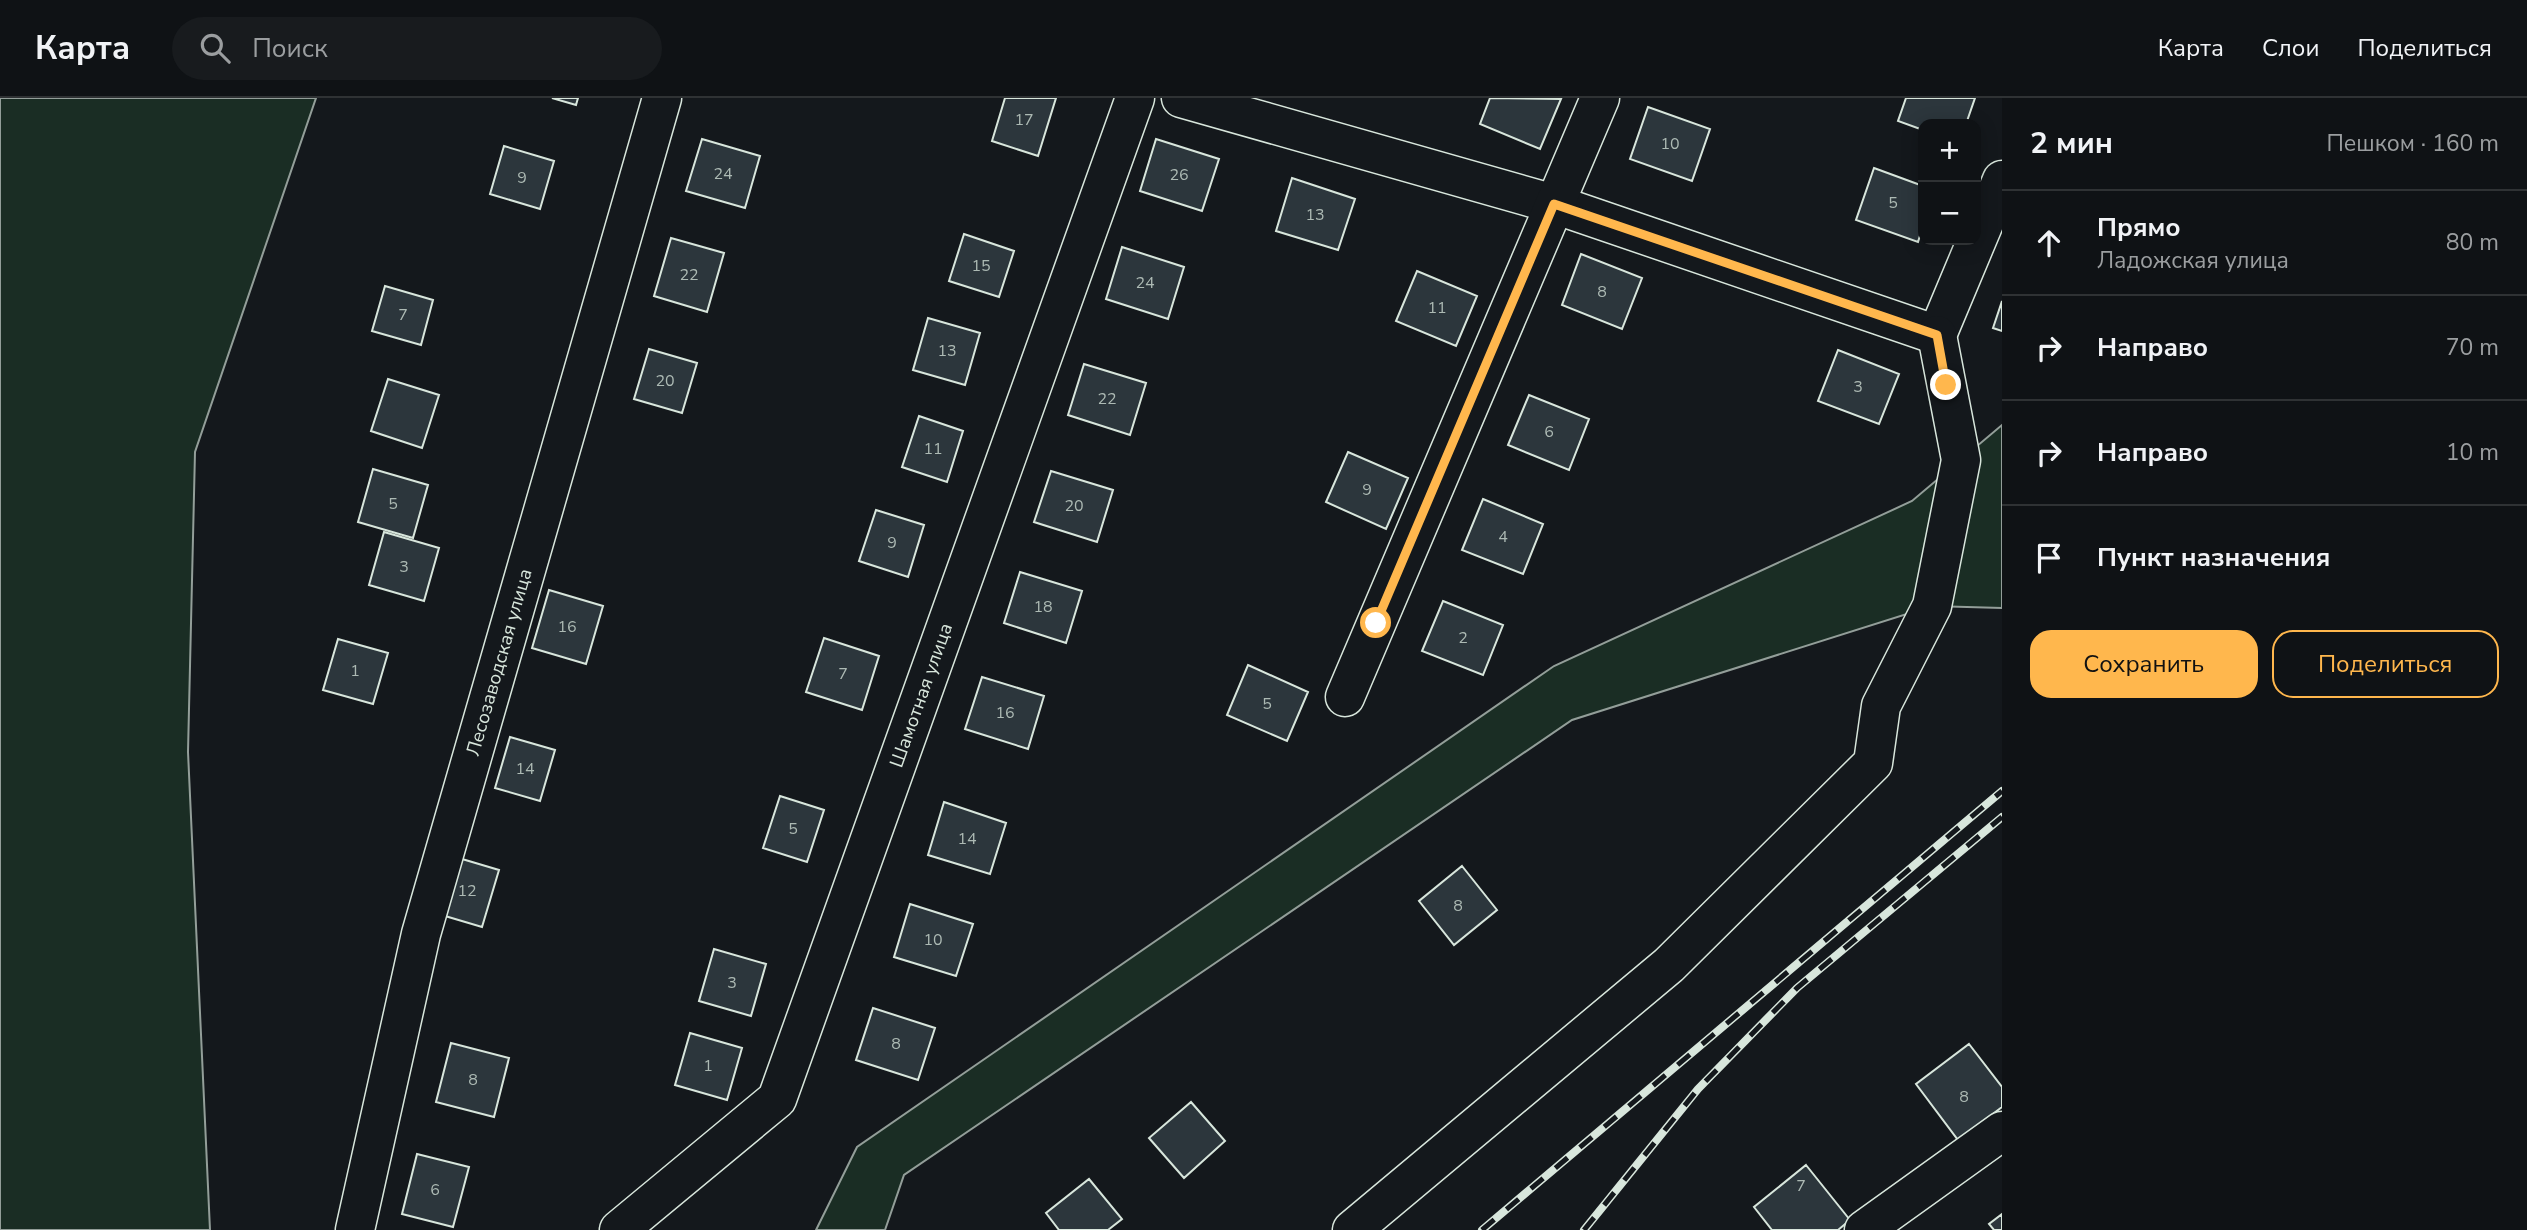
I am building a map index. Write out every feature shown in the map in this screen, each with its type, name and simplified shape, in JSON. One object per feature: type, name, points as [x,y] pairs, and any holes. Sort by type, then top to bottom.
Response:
[{"type":"street","name":"Лесозаводская улица","points":[[355,1230],[421,934],[662,98]]},
{"type":"street","name":"Шамотная улица","points":[[619,1230],[777,1099],[1135,98]]},
{"type":"street","points":[[1181,98],[1554,204],[1937,335]]},
{"type":"street","points":[[1345,697],[1600,98]]},
{"type":"street","points":[[1352,1230],[1669,965],[1873,764],[1881,706],[1932,606],[1961,460],[1937,335],[2002,180]]},
{"type":"street","points":[[1864,1230],[2002,1131]]},
{"type":"green space","points":[[0,98],[316,98],[195,452],[188,752],[210,1230],[0,1230]]},
{"type":"green space","points":[[2002,425],[2002,608],[1932,606],[1572,720],[904,1175],[885,1230],[816,1230],[857,1147],[1554,666],[1912,501]]},
{"type":"building","points":[[552,98],[578,98],[576,105]]},
{"type":"building","points":[[1005,98],[1056,98],[1038,156],[992,141]]},
{"type":"building","points":[[1490,98],[1561,99],[1540,149],[1480,124]]},
{"type":"building","points":[[1906,98],[1975,98],[1968,119],[1918,119],[1918,128],[1898,121]]},
{"type":"building","points":[[1648,107],[1710,129],[1692,181],[1630,159]]},
{"type":"building","points":[[702,139],[760,156],[745,208],[686,191]]},
{"type":"building","points":[[1156,139],[1219,159],[1202,211],[1140,191]]},
{"type":"building","points":[[504,146],[554,161],[540,209],[490,194]]},
{"type":"building","points":[[1874,168],[1918,184],[1918,242],[1856,220]]},
{"type":"building","points":[[1292,178],[1355,199],[1338,250],[1276,231]]},
{"type":"building","points":[[964,234],[1014,251],[999,297],[949,281]]},
{"type":"building","points":[[671,238],[724,253],[707,312],[654,296]]},
{"type":"building","points":[[1122,247],[1184,267],[1168,319],[1106,299]]},
{"type":"building","points":[[1581,254],[1642,278],[1622,329],[1562,305]]},
{"type":"building","points":[[1417,271],[1477,296],[1456,346],[1396,321]]},
{"type":"building","points":[[385,286],[433,300],[421,345],[372,331]]},
{"type":"building","points":[[2002,301],[2002,331],[1993,328]]},
{"type":"building","points":[[928,318],[980,333],[965,385],[913,370]]},
{"type":"building","points":[[649,349],[697,363],[682,413],[634,399]]},
{"type":"building","points":[[1838,350],[1899,374],[1879,424],[1818,401]]},
{"type":"building","points":[[1084,364],[1146,383],[1130,435],[1068,415]]},
{"type":"building","points":[[388,379],[439,395],[422,448],[371,431]]},
{"type":"building","points":[[1529,395],[1589,419],[1569,470],[1508,445]]},
{"type":"building","points":[[919,416],[963,431],[947,482],[902,467]]},
{"type":"building","points":[[1348,452],[1408,478],[1386,529],[1326,502]]},
{"type":"building","points":[[373,469],[428,485],[413,538],[358,522]]},
{"type":"building","points":[[1051,471],[1113,490],[1097,542],[1034,522]]},
{"type":"building","points":[[1483,499],[1543,524],[1523,574],[1462,550]]},
{"type":"building","points":[[876,510],[924,525],[908,577],[859,561]]},
{"type":"building","points":[[384,532],[439,548],[424,601],[369,585]]},
{"type":"building","points":[[1020,572],[1082,591],[1066,643],[1004,623]]},
{"type":"building","points":[[549,590],[603,606],[586,664],[532,648]]},
{"type":"building","points":[[1443,601],[1503,625],[1483,675],[1422,651]]},
{"type":"building","points":[[824,638],[879,656],[862,710],[806,692]]},
{"type":"building","points":[[338,639],[388,653],[373,704],[323,690]]},
{"type":"building","points":[[1248,665],[1308,692],[1287,741],[1227,715]]},
{"type":"building","points":[[982,677],[1044,696],[1028,749],[965,729]]},
{"type":"building","points":[[510,737],[555,750],[540,801],[495,788]]},
{"type":"building","points":[[780,796],[824,810],[807,862],[763,848]]},
{"type":"building","points":[[944,802],[1006,823],[990,874],[928,855]]},
{"type":"building","points":[[452,856],[499,870],[482,927],[435,913]]},
{"type":"building","points":[[1462,866],[1497,910],[1454,945],[1419,901]]},
{"type":"building","points":[[910,904],[973,924],[956,976],[894,957]]},
{"type":"building","points":[[714,949],[766,964],[751,1016],[699,1001]]},
{"type":"building","points":[[873,1008],[935,1028],[918,1080],[856,1060]]},
{"type":"building","points":[[690,1033],[742,1048],[727,1100],[675,1085]]},
{"type":"building","points":[[451,1043],[509,1058],[494,1117],[436,1102]]},
{"type":"building","points":[[1969,1044],[2002,1087],[2002,1107],[1958,1140],[1916,1084]]},
{"type":"building","points":[[1191,1102],[1225,1141],[1184,1178],[1149,1138]]},
{"type":"building","points":[[417,1154],[469,1167],[453,1227],[402,1214]]},
{"type":"building","points":[[1806,1165],[1850,1220],[1838,1230],[1772,1230],[1754,1207]]},
{"type":"building","points":[[1089,1179],[1122,1219],[1108,1230],[1059,1230],[1046,1213]]},
{"type":"building","points":[[2002,1214],[2002,1230],[1994,1230],[1989,1224]]},
{"type":"railway","points":[[1482,1230],[2002,791]]},
{"type":"railway","points":[[1584,1230],[1698,1089],[1797,988],[2002,817]]},
{"type":"route","points":[[1376,623],[1554,204],[1937,335],[1946,385]]}]
